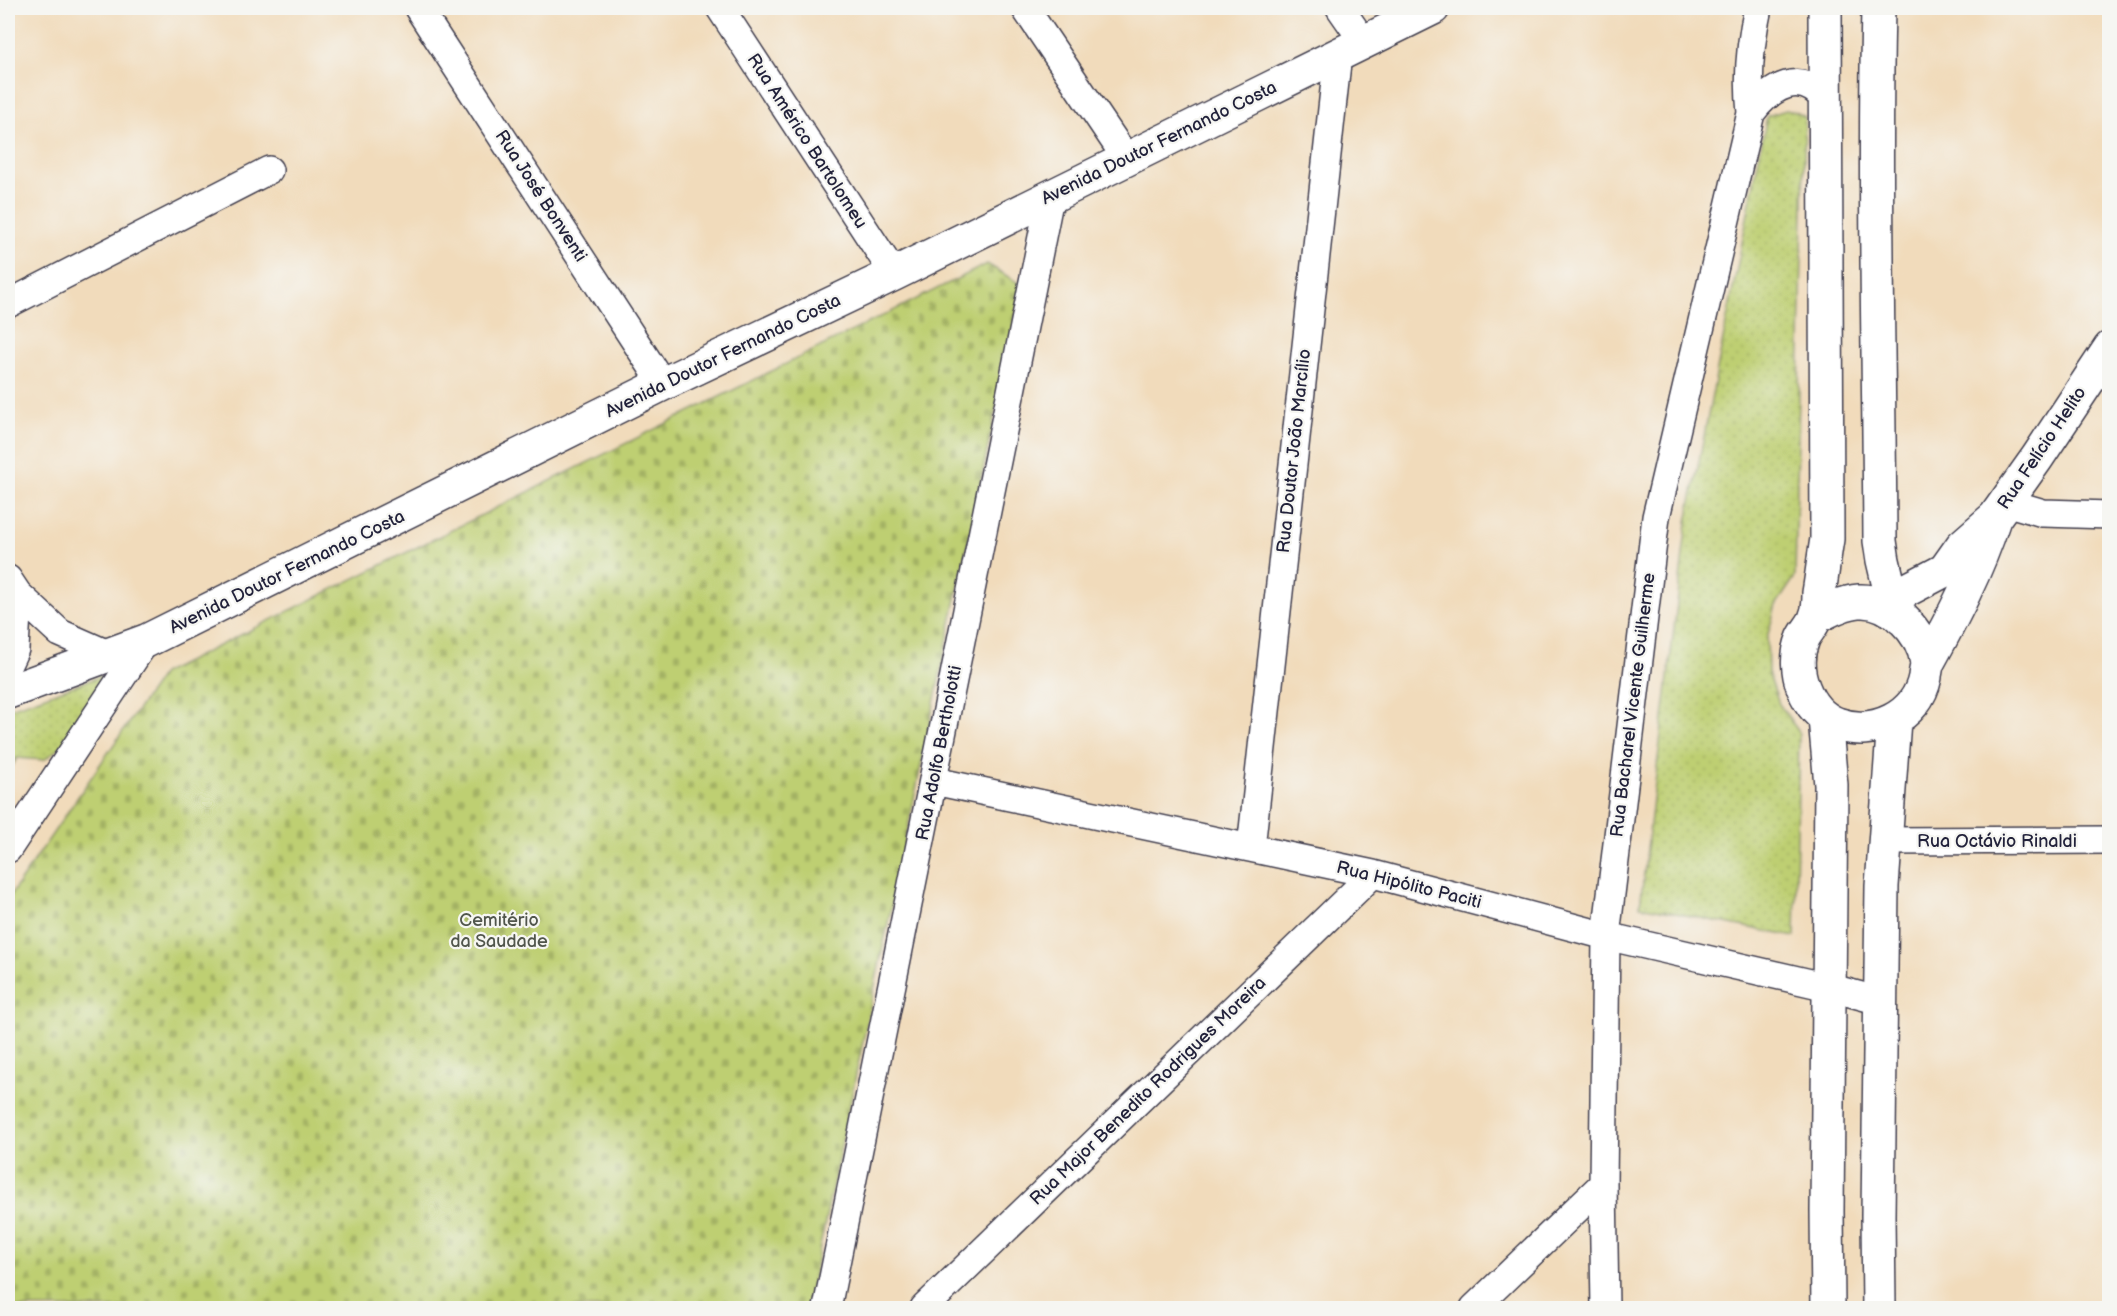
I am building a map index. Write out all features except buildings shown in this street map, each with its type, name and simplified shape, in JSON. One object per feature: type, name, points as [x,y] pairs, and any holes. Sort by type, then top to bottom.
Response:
[{"type":"main road","name":"Avenida Doutor Fernando Costa","points":[[8,692],[146,641],[663,384],[894,274],[1433,8]]},
{"type":"main road","points":[[1825,8],[1827,539],[1816,617],[1802,640],[1799,656],[1803,690],[1814,706],[1825,718],[1838,724],[1860,729],[1876,727],[1894,720],[1911,706],[1923,687],[1927,664],[1916,636],[1896,600],[1883,565],[1880,541],[1875,116],[1878,8]]},
{"type":"main road","name":"Rua Felício Helito","points":[[1927,664],[1966,592],[2001,509],[2109,348]]},
{"type":"main road","name":"Rua Felício Helito","points":[[1896,600],[1945,570],[1962,546],[2001,509]]},
{"type":"main road","points":[[1816,617],[1838,606],[1858,601],[1896,600]]},
{"type":"main road","points":[[1825,718],[1831,785],[1828,987],[1828,1308]]},
{"type":"main road","points":[[1879,1308],[1880,1002],[1884,841],[1894,720]]},
{"type":"street","name":"Rua José Bonventi","points":[[418,8],[663,384]]},
{"type":"street","name":"Rua Américo Bartolomeu","points":[[720,8],[894,274]]},
{"type":"street","points":[[1026,8],[1126,158]]},
{"type":"street","points":[[1340,8],[1350,48]]},
{"type":"street","name":"Rua Bacharel Vicente Guilherme","points":[[1605,1308],[1603,1184],[1606,936],[1656,517],[1751,113],[1749,52],[1758,8]]},
{"type":"street","name":"Rua Doutor João Marcílio","points":[[1251,848],[1350,48]]},
{"type":"street","points":[[1751,113],[1773,90],[1792,83],[1808,86],[1826,101]]},
{"type":"street","points":[[8,304],[269,170]]},
{"type":"street","name":"Rua Adolfo Bertholotti","points":[[827,1308],[1050,197]]},
{"type":"street","points":[[2001,509],[2109,515]]},
{"type":"street","points":[[13,586],[60,633],[110,655]]},
{"type":"street","points":[[8,664],[15,649],[13,586]]},
{"type":"street","points":[[8,849],[146,641]]},
{"type":"street","name":"Rua Hipólito Paciti","points":[[934,781],[1373,874],[1606,936],[1828,987],[1880,1002]]},
{"type":"street","name":"Rua Octávio Rinaldi","points":[[1884,841],[2109,840]]},
{"type":"street","name":"Rua Major Benedito Rodrigues Moreira","points":[[924,1308],[1373,874]]},
{"type":"street","points":[[1474,1308],[1603,1184]]},
{"type":"green space","points":[[1786,110],[1805,117],[1795,577],[1776,605],[1767,638],[1768,672],[1779,704],[1799,732],[1795,937],[1640,906],[1687,522],[1767,116]]},
{"type":"green space","name":"Cemitério da Saudade","points":[[987,264],[1022,285],[807,1308],[8,1308],[8,899],[162,674]]},
{"type":"green space","points":[[110,673],[71,739],[44,760],[17,758],[8,773],[8,709]]}]
